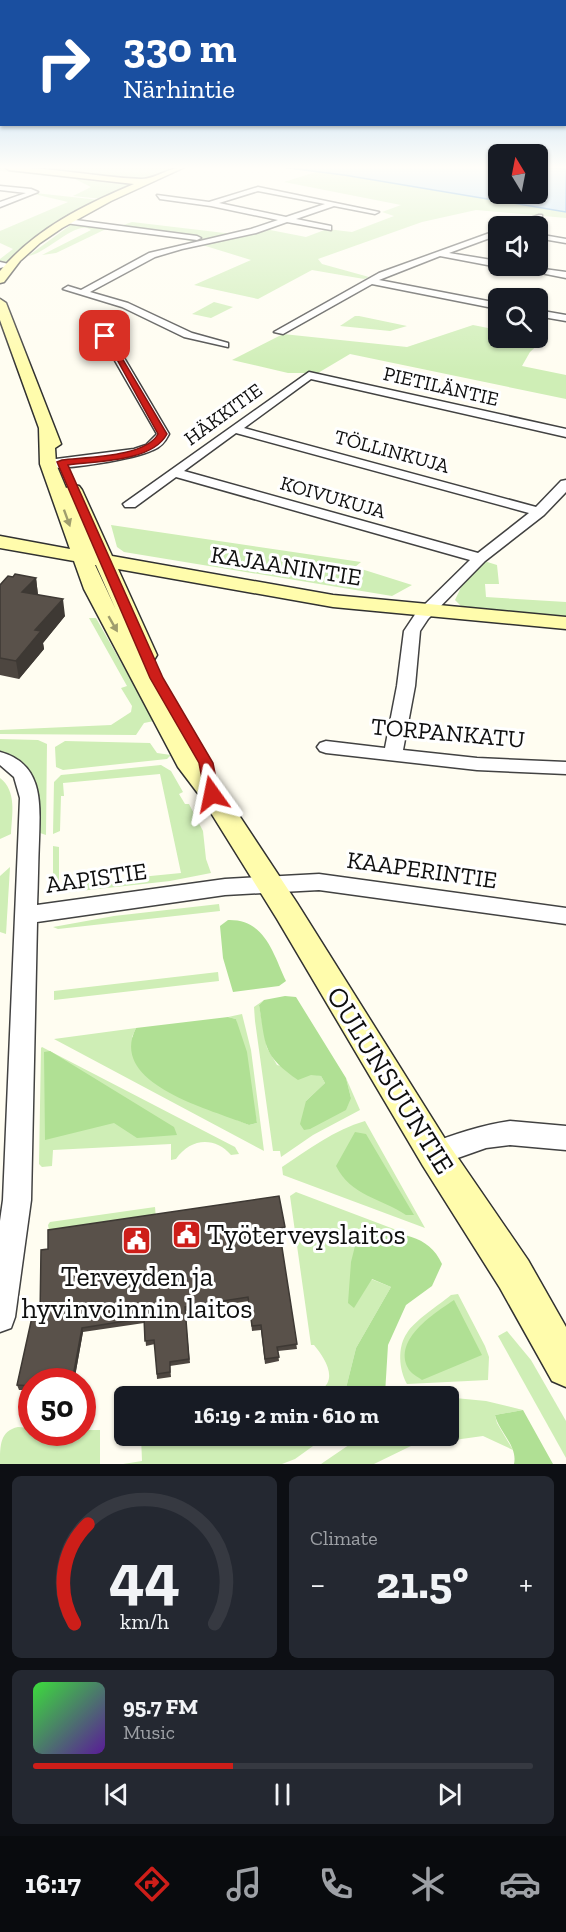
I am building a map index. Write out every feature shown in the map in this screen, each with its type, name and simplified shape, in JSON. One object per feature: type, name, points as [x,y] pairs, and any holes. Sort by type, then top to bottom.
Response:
[{"type":"main road","points":[[0,279],[5,265],[44,235]]},
{"type":"main road","name":"OULUNSUUNTIE","points":[[0,303],[14,336],[46,429],[55,463],[96,567],[99,600],[145,680],[190,767],[212,794],[271,886],[435,1154],[514,1274],[566,1367]]},
{"type":"main road","name":"KAJAANINTIE","points":[[0,542],[96,567],[287,606],[422,617],[566,624]]},
{"type":"main road","name":"KAJAANINTIE","points":[[0,554],[96,567]]},
{"type":"street","points":[[177,235],[213,240]]},
{"type":"street","points":[[83,292],[152,255],[234,235]]},
{"type":"street","points":[[279,332],[369,281],[488,236]]},
{"type":"street","points":[[548,238],[566,241]]},
{"type":"street","points":[[440,254],[488,262]]},
{"type":"street","points":[[548,272],[566,275]]},
{"type":"street","points":[[369,281],[488,304]]},
{"type":"street","points":[[68,289],[125,305],[188,335],[224,345]]},
{"type":"street","points":[[548,315],[566,318]]},
{"type":"street","points":[[55,463],[125,455],[158,443],[163,434],[105,336],[95,333]]},
{"type":"street","name":"HÄKKITIE","points":[[130,504],[309,375]]},
{"type":"street","name":"PIETILÄNTIE","points":[[309,375],[566,433]]},
{"type":"street","name":"TÖLLINKUJA","points":[[235,429],[539,512]]},
{"type":"street","name":"KOIVUKUJA","points":[[176,472],[480,558]]},
{"type":"street","points":[[393,754],[406,686],[412,631],[422,617],[480,558],[539,512],[566,484]]},
{"type":"street","name":"TORPANKATU","points":[[326,747],[477,764],[566,768]]},
{"type":"street","name":"AAPISTIE","points":[[0,758],[19,770],[28,783],[30,798],[26,915],[225,887],[271,886]]},
{"type":"street","name":"KAAPERINTIE","points":[[271,886],[319,882],[566,916]]},
{"type":"street","points":[[0,1317],[16,1200],[26,915]]},
{"type":"street","points":[[435,1154],[486,1136],[510,1134],[566,1138]]},
{"type":"green space","points":[[0,235],[41,235],[9,261],[0,263],[0,259],[13,249],[0,243]]},
{"type":"green space","points":[[56,235],[66,235],[44,250],[28,256]]},
{"type":"green space","points":[[81,235],[93,235],[56,253],[42,255]]},
{"type":"green space","points":[[157,235],[385,235],[318,259],[322,264],[369,277],[364,279],[312,270],[258,299],[194,285],[251,260],[183,239]]},
{"type":"green space","points":[[214,302],[233,307],[211,318],[192,314]]},
{"type":"green space","points":[[355,316],[407,326],[390,331],[340,326]]},
{"type":"green space","points":[[473,325],[488,328],[488,348],[534,348],[522,366],[566,375],[566,399],[350,354],[318,373],[288,373],[232,360],[283,334],[407,347]]},
{"type":"green space","points":[[111,525],[361,562],[355,567],[412,585],[392,596],[124,552],[117,547]]},
{"type":"green space","points":[[484,561],[497,565],[499,584],[485,584],[486,597],[566,602],[566,617],[461,606],[455,600],[463,583]]},
{"type":"green space","points":[[89,618],[96,618],[154,721],[144,723],[136,735],[0,734],[0,730],[111,725],[131,712],[132,706],[121,688],[127,686]]},
{"type":"green space","points":[[0,739],[38,740],[47,744],[46,835],[37,832],[37,793],[31,773],[24,765],[0,751]]},
{"type":"green space","points":[[65,741],[150,743],[157,753],[171,755],[167,759],[63,770],[56,767],[55,747]]},
{"type":"green space","points":[[161,765],[171,771],[183,792],[179,794],[185,804],[189,804],[203,831],[206,859],[211,873],[170,881],[53,894],[53,846],[59,847],[59,885],[181,873],[160,774],[63,783],[64,796],[61,796],[60,831],[53,834],[54,782],[61,775]]},
{"type":"green space","points":[[0,778],[9,789],[12,811],[11,834],[0,839]]},
{"type":"green space","points":[[10,867],[6,934],[0,932],[0,876]]},
{"type":"green space","points":[[219,904],[220,911],[58,929],[53,927],[114,916]]},
{"type":"green space","points":[[228,920],[241,921],[259,931],[272,949],[286,981],[279,986],[233,992],[223,958],[220,926]]},
{"type":"green space","points":[[218,972],[219,981],[54,1000],[54,991]]},
{"type":"green space","points":[[285,996],[296,997],[346,1078],[351,1098],[346,1110],[304,1130],[300,1124],[306,1101],[325,1083],[321,1076],[311,1075],[298,1080],[278,1064],[268,1048],[259,1005],[264,1000]]},
{"type":"green space","points":[[264,1000],[259,1005],[267,1048],[277,1065],[321,1076],[325,1083],[306,1101],[351,1098],[346,1078],[360,1110],[313,1135],[281,1157],[280,1151],[273,1151],[255,1021],[254,1007]]},
{"type":"green space","points":[[242,1014],[251,1050],[264,1151],[54,1039],[136,1028],[132,1037],[237,1120],[249,1125],[257,1123],[236,1019],[228,1017]]},
{"type":"green space","points":[[228,1017],[236,1019],[247,1052],[257,1123],[249,1125],[190,1103],[168,1092],[150,1080],[136,1065],[131,1048],[136,1028]]},
{"type":"green space","points":[[42,1047],[235,1147],[239,1154],[231,1155],[225,1149],[210,1142],[195,1143],[176,1159],[171,1160],[171,1144],[53,1150],[52,1166],[42,1167],[39,1164]]},
{"type":"green space","points":[[50,1051],[174,1127],[177,1135],[137,1138],[114,1123],[45,1140],[44,1052]]},
{"type":"green space","points":[[365,1121],[425,1228],[283,1175],[282,1167],[312,1147],[343,1129]]},
{"type":"green space","points":[[355,1132],[366,1134],[414,1215],[406,1215],[367,1195],[342,1176],[336,1166]]},
{"type":"green space","points":[[296,1192],[407,1234],[369,1230],[354,1307],[371,1279],[391,1287],[356,1348],[346,1386],[325,1386],[329,1379],[328,1367],[314,1345],[311,1345],[290,1196]]},
{"type":"green space","points":[[155,1207],[156,1219],[50,1235],[48,1225],[50,1222]]},
{"type":"green space","points":[[369,1230],[412,1237],[429,1246],[442,1264],[432,1286],[406,1305],[388,1345],[385,1386],[346,1386],[356,1348],[391,1287],[372,1279],[354,1308],[348,1303],[351,1262],[358,1234]]},
{"type":"green space","points":[[458,1294],[489,1357],[488,1380],[407,1384],[402,1372],[400,1352],[410,1328],[451,1295]]},
{"type":"green space","points":[[454,1300],[482,1355],[422,1380],[408,1368],[405,1357],[406,1347],[418,1328]]},
{"type":"green space","points":[[507,1331],[531,1360],[566,1421],[566,1458],[498,1336]]},
{"type":"green space","points":[[459,1398],[486,1401],[523,1410],[495,1415],[497,1423],[513,1450],[483,1436],[459,1439]]},
{"type":"green space","points":[[523,1410],[553,1464],[514,1464],[511,1445],[495,1415]]},
{"type":"green space","points":[[18,1427],[18,1446],[96,1446],[96,1430],[100,1430],[100,1464],[0,1464],[2,1440],[4,1435]]},
{"type":"green space","points":[[141,1446],[313,1446],[295,1459],[282,1464],[123,1464],[142,1461]]},
{"type":"green space","points":[[347,1446],[411,1446],[374,1464],[321,1464]]},
{"type":"building","points":[[15,574],[36,578],[22,592],[63,599],[35,630],[41,631],[16,661],[0,658],[0,585],[8,576],[13,577]]},
{"type":"building","points":[[279,1196],[285,1227],[279,1228],[297,1344],[277,1347],[279,1357],[265,1359],[261,1325],[252,1326],[248,1297],[185,1307],[189,1359],[170,1362],[170,1372],[157,1374],[154,1340],[145,1341],[144,1318],[82,1328],[75,1368],[21,1368],[32,1317],[40,1317],[41,1250],[48,1249],[48,1230]]},
{"type":"place","name":"Työterveyslaitos","points":[[186,1234]]},
{"type":"place","name":"Terveyden ja hyvinvoinnin laitos","points":[[137,1241]]},
{"type":"route","points":[[105,336],[163,434],[158,443],[125,455],[62,462],[142,648],[206,763],[212,794]]}]
